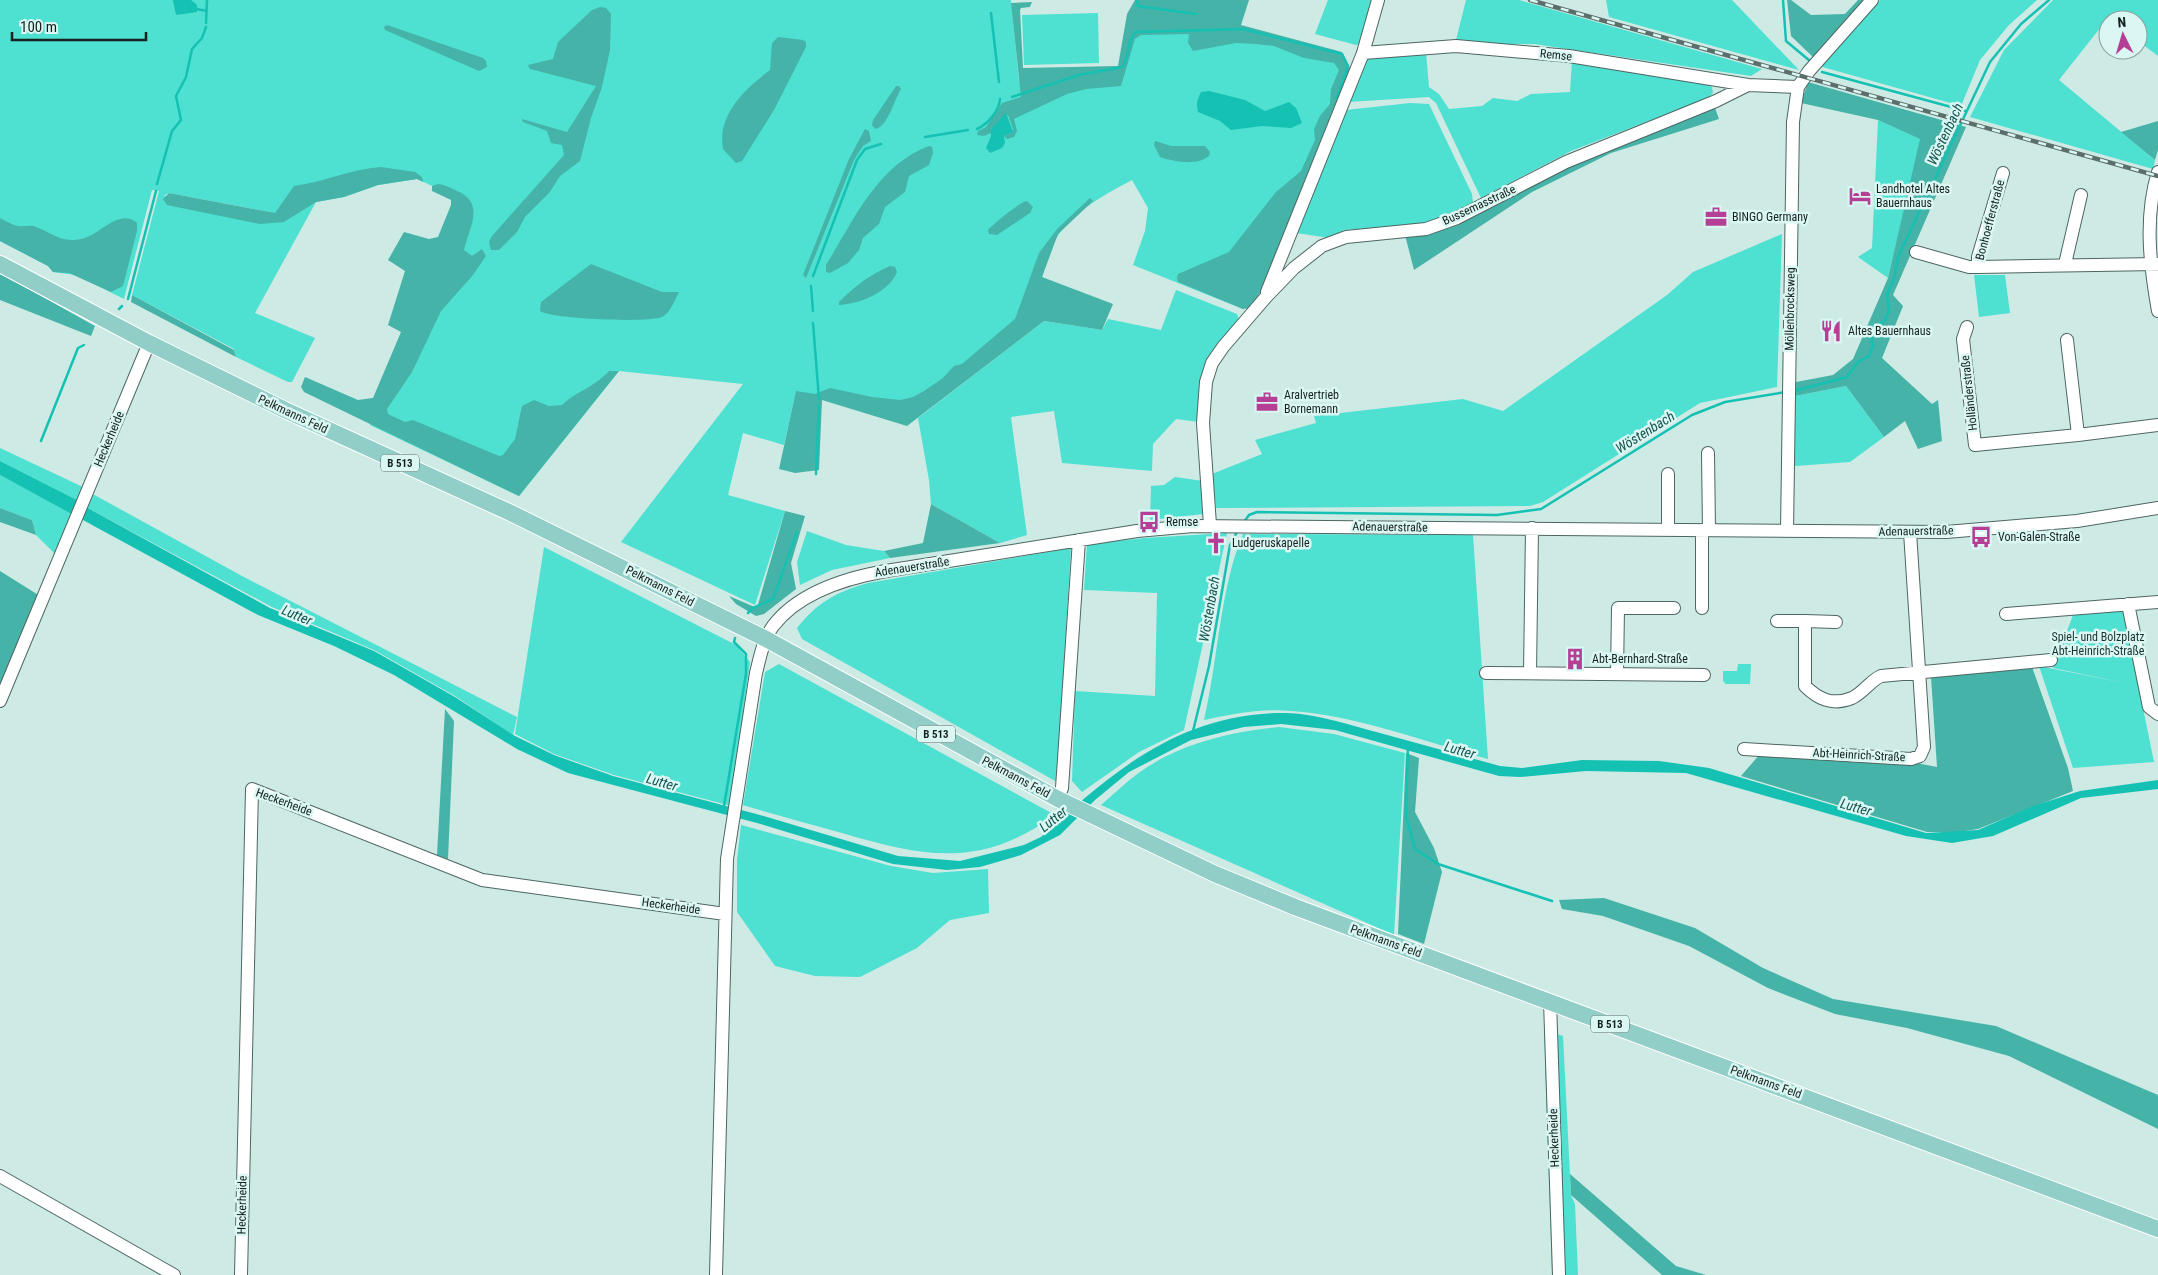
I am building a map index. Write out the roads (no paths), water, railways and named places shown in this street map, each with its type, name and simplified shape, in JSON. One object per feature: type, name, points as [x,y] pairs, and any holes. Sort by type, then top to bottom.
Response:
[{"type":"main road","name":"Pelkmanns Feld","points":[[0,264],[149,343],[284,410],[601,556],[766,639],[916,724],[1062,802],[1215,874],[1295,907],[2158,1229]]},
{"type":"street","points":[[1266,297],[1363,53],[1378,0]]},
{"type":"street","points":[[1798,87],[1816,60],[1872,0]]},
{"type":"street","name":"Remse","points":[[1363,53],[1456,46],[1569,56],[1748,85]]},
{"type":"street","name":"Bussemasstraße","points":[[1210,525],[1202,422],[1206,382],[1212,363],[1222,347],[1266,297],[1294,268],[1322,246],[1346,237],[1426,229],[1457,218],[1566,162],[1716,101],[1748,85],[1798,87]]},
{"type":"street","name":"Möllenbrocksweg","points":[[1787,531],[1793,122],[1798,87]]},
{"type":"street","points":[[2158,172],[2150,213],[2158,311]]},
{"type":"street","name":"Bonhoefferstraße","points":[[1978,267],[1978,257],[2003,173]]},
{"type":"street","points":[[2065,264],[2081,195]]},
{"type":"street","name":"Bonhoefferstraße","points":[[1916,252],[1969,267],[2154,264]]},
{"type":"street","name":"Holländerstraße","points":[[1967,327],[1963,339],[1975,446],[2158,425]]},
{"type":"street","points":[[2067,340],[2078,435]]},
{"type":"street","name":"Heckerheide","points":[[0,701],[149,343]]},
{"type":"street","points":[[1702,608],[1708,453]]},
{"type":"street","points":[[1668,474],[1668,529]]},
{"type":"street","name":"Adenauerstraße","points":[[766,639],[774,626],[804,600],[834,583],[855,576],[1150,529],[1210,525],[1910,532],[2051,523],[2158,508]]},
{"type":"street","points":[[1530,673],[1532,528]]},
{"type":"street","name":"Abt-Heinrich-Straße","points":[[1744,748],[1911,759],[1920,756],[1924,747],[1910,532]]},
{"type":"street","points":[[1062,802],[1079,540]]},
{"type":"street","points":[[2006,614],[2158,602]]},
{"type":"street","points":[[2128,604],[2149,707],[2158,714]]},
{"type":"street","points":[[1617,674],[1618,608],[1674,608]]},
{"type":"street","points":[[1777,621],[1836,622]]},
{"type":"street","points":[[1805,622],[1805,686],[1818,698],[1833,701],[1853,698],[1874,679],[1881,676],[2050,660]]},
{"type":"street","points":[[716,1275],[725,914],[731,827],[756,673],[766,639]]},
{"type":"street","points":[[1486,673],[1704,675]]},
{"type":"street","name":"Heckerheide","points":[[241,1275],[252,788],[482,880],[725,914]]},
{"type":"street","name":"Heckerheide","points":[[1550,1001],[1559,1275]]},
{"type":"street","points":[[0,1176],[174,1275]]},
{"type":"waterway","points":[[206,23],[207,0]]},
{"type":"waterway","points":[[1137,0],[1138,6],[1196,14]]},
{"type":"waterway","points":[[1783,0],[1786,41],[1810,61]]},
{"type":"waterway","name":"Wöstenbach","points":[[1794,391],[1847,377],[1858,362],[1869,356],[1873,346],[1871,336],[1874,329],[1885,320],[1889,311],[1887,294],[1894,279],[1898,257],[1990,62],[2021,24],[2049,0]]},
{"type":"waterway","points":[[197,9],[207,11]]},
{"type":"waterway","points":[[991,13],[999,82]]},
{"type":"waterway","points":[[157,184],[172,131],[181,120],[176,96],[186,77],[192,49],[202,38],[206,27]]},
{"type":"waterway","points":[[1012,97],[1079,75],[1122,67],[1125,63],[1131,39],[1136,32],[1243,29],[1342,54],[1348,66],[1337,98]]},
{"type":"waterway","points":[[1822,72],[1966,111]]},
{"type":"waterway","points":[[977,129],[992,117],[998,108],[1000,99]]},
{"type":"waterway","points":[[925,137],[968,130]]},
{"type":"waterway","points":[[813,276],[857,160],[865,149],[881,144]]},
{"type":"waterway","points":[[128,299],[156,191]]},
{"type":"waterway","points":[[811,286],[813,311]]},
{"type":"waterway","points":[[119,309],[122,306]]},
{"type":"waterway","points":[[813,323],[819,399]]},
{"type":"waterway","points":[[41,441],[78,348],[84,345]]},
{"type":"waterway","name":"Wöstenbach","points":[[1244,522],[1249,515],[1257,512],[1497,515],[1541,509],[1692,415],[1725,402],[1786,392]]},
{"type":"waterway","points":[[816,474],[819,406]]},
{"type":"waterway","name":"Wöstenbach","points":[[1193,731],[1209,666],[1230,545],[1238,530]]},
{"type":"waterway","points":[[748,613],[753,608],[773,599],[797,532]]},
{"type":"waterway","points":[[724,806],[746,674],[746,654],[734,642],[735,638]]},
{"type":"waterway","points":[[1408,747],[1406,815],[1415,849],[1438,864],[1552,901]]},
{"type":"railway","points":[[1530,0],[2158,176]]},
{"type":"place","name":"Landhotel Altes Bauernhaus","points":[[1860,196]]},
{"type":"place","name":"BINGO Germany","points":[[1716,217]]},
{"type":"place","name":"Altes Bauernhaus","points":[[1831,331]]},
{"type":"place","name":"Aralvertrieb Bornemann","points":[[1267,402]]},
{"type":"place","name":"Remse","points":[[1149,522]]},
{"type":"place","name":"Von-Galen-Straße","points":[[1981,537]]},
{"type":"place","name":"Ludgeruskapelle","points":[[1216,543]]},
{"type":"place","name":"Abt-Bernhard-Straße","points":[[1575,659]]},
{"type":"water label","name":"Lutter","points":[[297,615]]},
{"type":"water label","name":"Lutter","points":[[1460,750]]},
{"type":"water label","name":"Lutter","points":[[662,782]]},
{"type":"water label","name":"Lutter","points":[[1856,807]]},
{"type":"water label","name":"Lutter","points":[[1053,819]]},
{"type":"park label","name":"Spiel- und Bolzplatz Abt-Heinrich-Straße","points":[[2098,644]]}]
